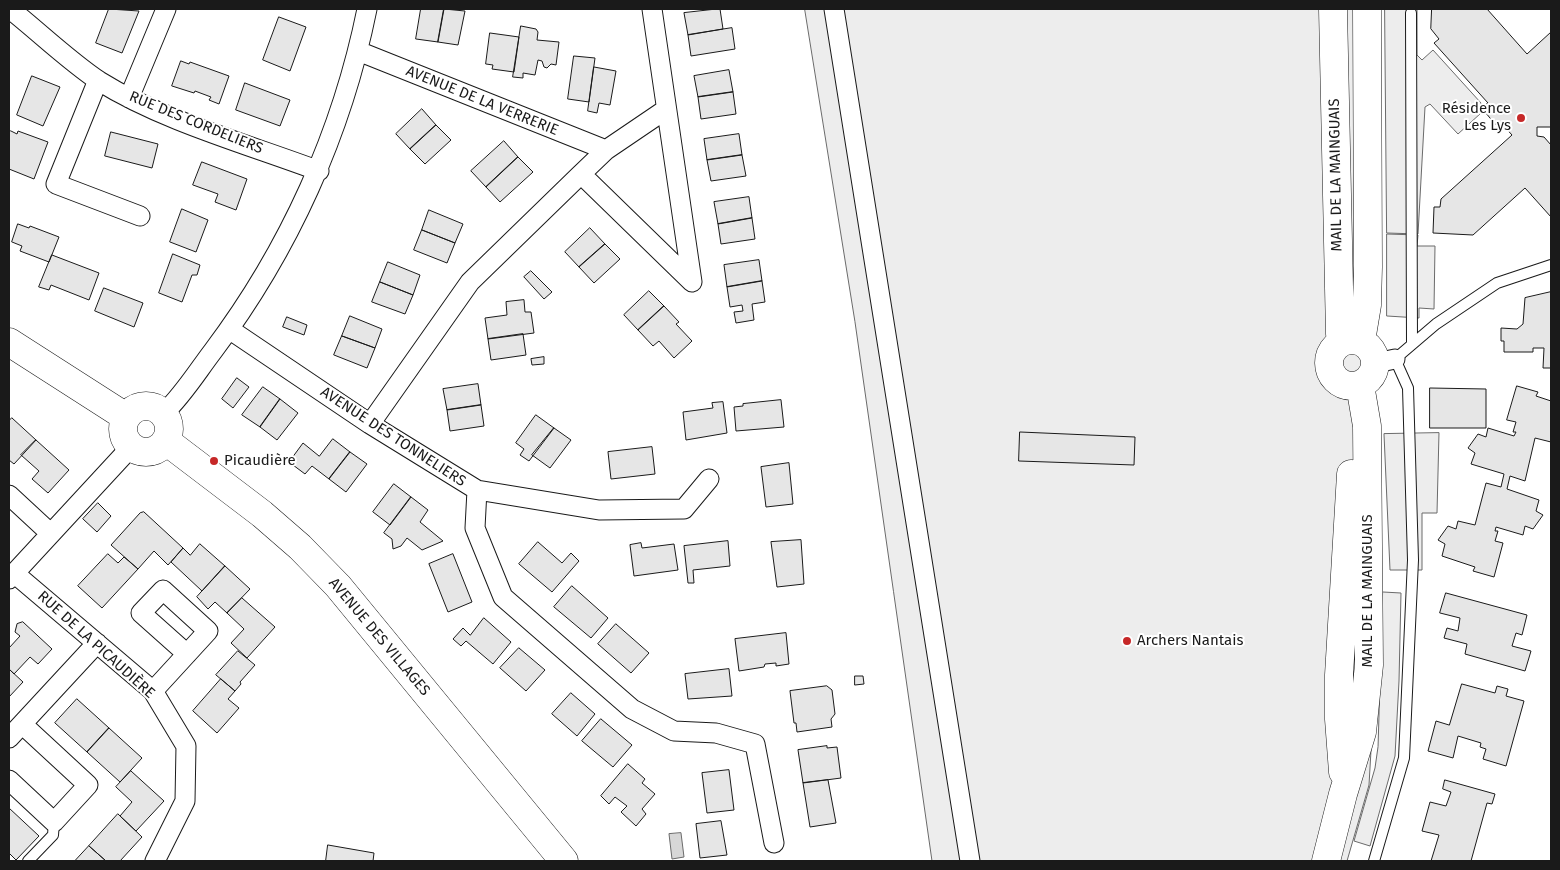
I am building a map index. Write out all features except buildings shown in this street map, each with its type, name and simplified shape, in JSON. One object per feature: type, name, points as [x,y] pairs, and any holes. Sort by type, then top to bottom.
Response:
[{"type":"street","name":"RUE DES CORDELIERS","points":[[10,9],[98,80],[129,98],[156,111],[319,171]]},
{"type":"street","points":[[129,98],[166,9]]},
{"type":"street","points":[[164,414],[229,330],[268,271],[319,171],[358,51],[367,9]]},
{"type":"street","points":[[581,174],[692,282],[665,110],[652,9]]},
{"type":"street","points":[[834,9],[970,861]]},
{"type":"street","name":"MAIL DE LA MAINGUAIS","points":[[1333,9],[1340,334],[1352,341],[1366,305],[1368,267],[1366,9]]},
{"type":"street","name":"AVENUE DE LA VERRERIE","points":[[358,51],[606,150]]},
{"type":"street","points":[[98,80],[56,184],[140,216]]},
{"type":"street","points":[[370,424],[470,282],[606,150],[665,110]]},
{"type":"street","name":"AVENUE DES TONNELIERS","points":[[229,330],[370,424],[476,490],[475,528],[503,597],[632,709],[674,731],[716,733],[755,744],[774,843]]},
{"type":"street","points":[[1352,341],[1372,350],[1370,373],[1337,381],[1329,367],[1331,352],[1352,341]]},
{"type":"street","points":[[9,342],[126,417]]},
{"type":"street","name":"MAIL DE LA MAINGUAIS","points":[[1326,861],[1343,794],[1362,732],[1369,665],[1367,426],[1370,373]]},
{"type":"street","points":[[142,406],[157,408],[164,414],[170,427],[162,447],[148,452],[140,452],[131,447],[124,436],[123,429],[126,417],[134,409],[142,406]]},
{"type":"street","name":"AVENUE DES VILLAGES","points":[[166,441],[262,514],[300,547],[338,586],[564,861]]},
{"type":"street","name":"RUE DE LA PICAUDIÈRE","points":[[131,447],[12,576],[97,643],[153,692],[186,746],[185,801],[155,861]]},
{"type":"street","points":[[476,490],[599,510],[684,509],[709,479]]},
{"type":"street","points":[[9,495],[50,534]]},
{"type":"street","points":[[9,738],[97,643]]},
{"type":"street","points":[[153,692],[187,654]]},
{"type":"street","points":[[9,780],[54,822],[88,785],[22,724]]},
{"type":"lane","points":[[1411,13],[1412,344]]},
{"type":"lane","points":[[1370,373],[1412,344],[1436,324],[1497,283],[1551,265]]},
{"type":"lane","points":[[1370,373],[1408,388],[1414,560],[1404,758],[1374,861]]},
{"type":"lane","points":[[28,861],[52,835],[54,822]]},
{"type":"shaded area","points":[[805,9],[1373,9],[1375,681],[1369,785],[1347,861],[932,861],[855,322]]},
{"type":"shaded area","points":[[1385,9],[1417,9],[1417,55],[1422,60],[1433,50],[1481,103],[1481,113],[1458,134],[1430,104],[1425,107],[1418,234],[1387,233]]},
{"type":"shaded area","points":[[1387,234],[1418,235],[1417,246],[1435,246],[1434,309],[1419,308],[1419,318],[1387,316]]},
{"type":"shaded area","points":[[1439,433],[1437,513],[1422,513],[1422,570],[1390,570],[1384,434]]},
{"type":"shaded area","points":[[1383,592],[1401,593],[1399,681],[1395,756],[1370,846],[1354,841],[1375,768],[1378,747]]},
{"type":"shaded area","points":[[681,833],[684,857],[672,859],[669,834]]},
{"type":"place","name":"Résidence Les Lys","points":[[1521,118]]},
{"type":"place","name":"Picaudière","points":[[214,461]]},
{"type":"place","name":"Archers Nantais","points":[[1127,641]]}]
